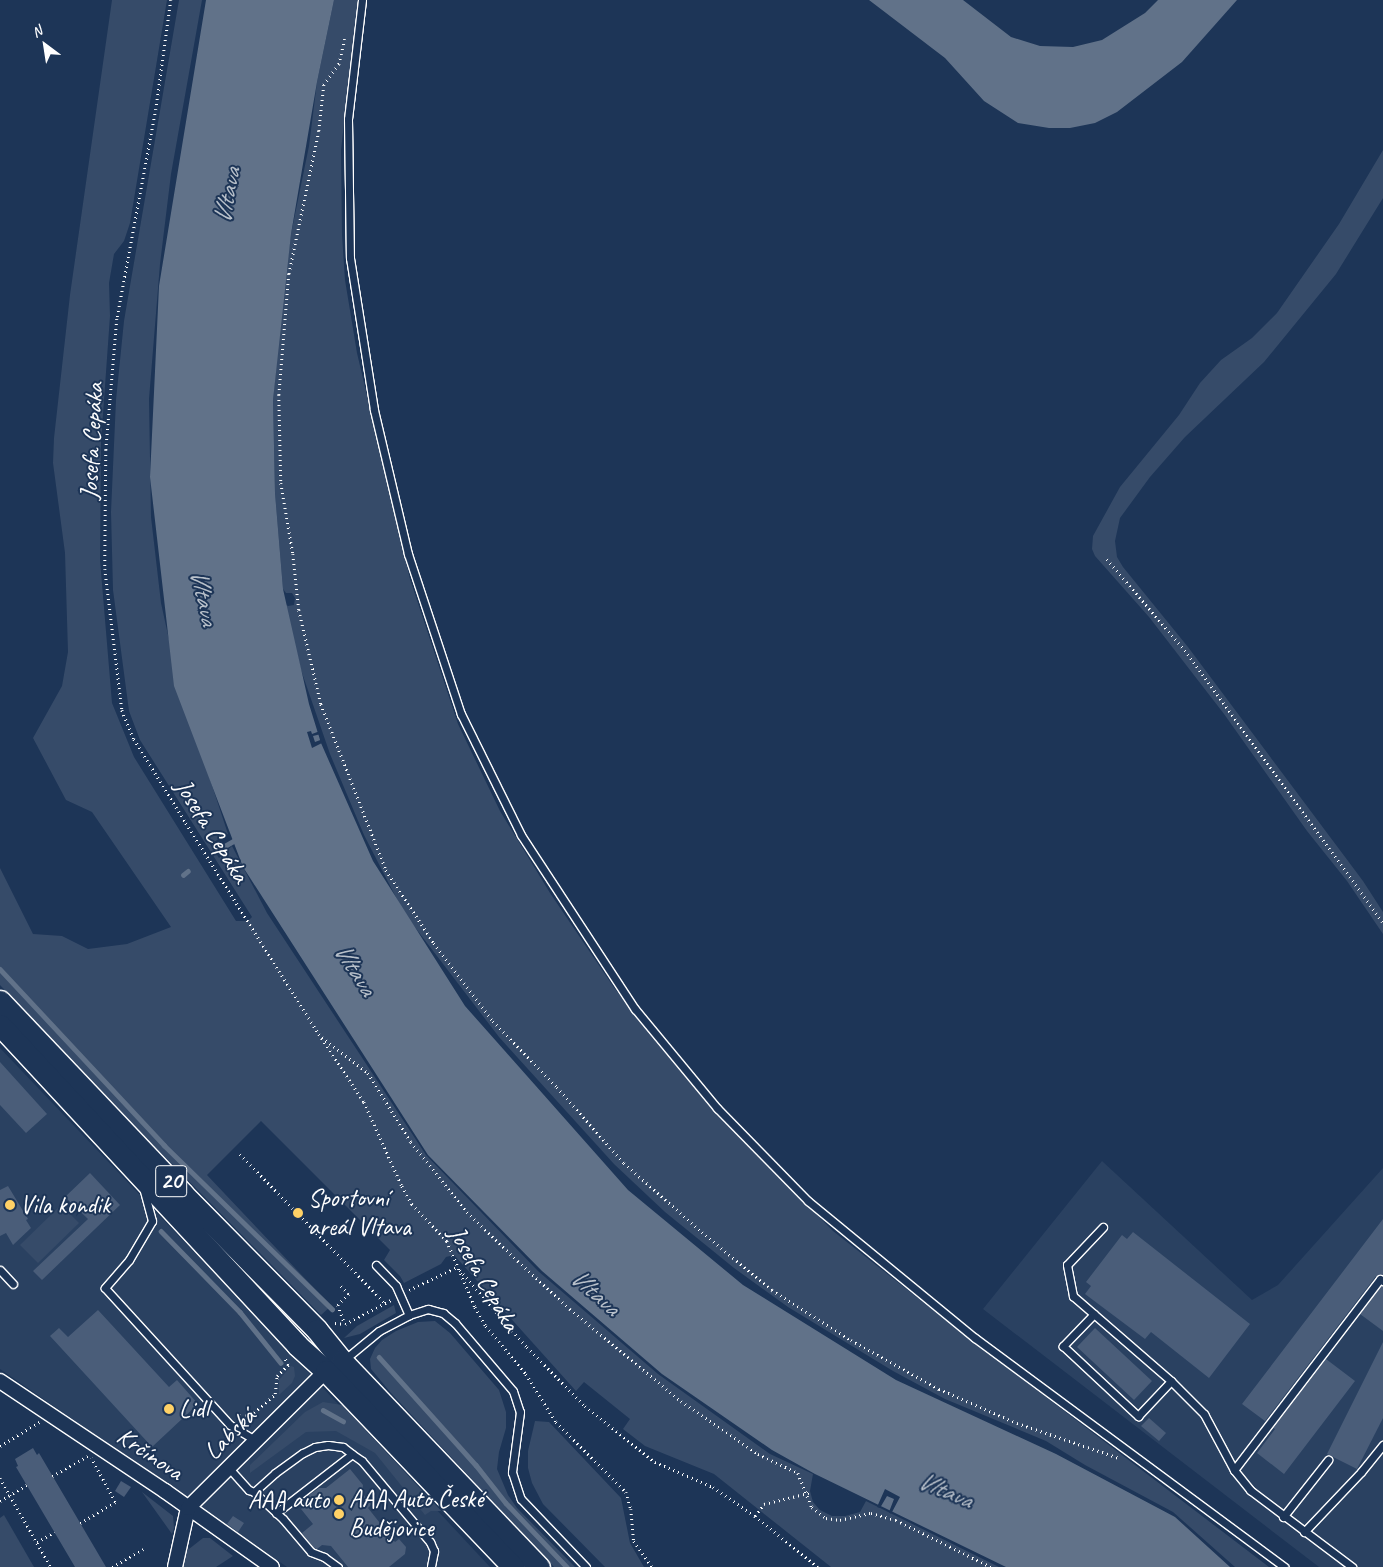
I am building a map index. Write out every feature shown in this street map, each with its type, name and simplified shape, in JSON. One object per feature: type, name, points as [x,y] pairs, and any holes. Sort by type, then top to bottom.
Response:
[{"type":"main road","name":"20","points":[[0,1000],[175,1186],[317,1330],[334,1366],[513,1567]]},
{"type":"main road","name":"20","points":[[0,1025],[297,1345],[334,1366],[540,1567]]},
{"type":"street","name":"Labská","points":[[188,1508],[254,1440],[334,1366]]},
{"type":"street","name":"Krčínova","points":[[0,1381],[52,1414],[272,1567]]},
{"type":"street","points":[[175,1567],[188,1508]]},
{"type":"lane","points":[[362,0],[348,118],[350,258],[374,410],[408,554],[461,714],[520,835],[635,1009],[717,1108],[808,1201],[975,1338],[1285,1567]]},
{"type":"lane","points":[[137,1171],[152,1221],[129,1260],[105,1288],[230,1425],[254,1440]]},
{"type":"lane","points":[[1103,1227],[1067,1265],[1073,1296],[1171,1382],[1204,1414],[1234,1470],[1250,1490],[1283,1517],[1352,1567]]},
{"type":"lane","points":[[376,1265],[401,1295],[409,1315]]},
{"type":"lane","points":[[0,1270],[13,1284]]},
{"type":"lane","points":[[1234,1470],[1380,1279],[1383,1281]]},
{"type":"lane","points":[[334,1366],[379,1332],[409,1315],[428,1309],[443,1313],[455,1323],[513,1391],[520,1412],[512,1472],[521,1499],[586,1567]]},
{"type":"lane","points":[[1094,1314],[1063,1346],[1138,1416],[1171,1382]]},
{"type":"lane","points":[[254,1492],[303,1452],[315,1447],[328,1445],[343,1448],[362,1461],[430,1542],[434,1552],[431,1567]]},
{"type":"lane","points":[[1304,1532],[1361,1472],[1383,1445]]},
{"type":"lane","points":[[276,1513],[352,1454]]},
{"type":"lane","points":[[1283,1517],[1328,1460]]},
{"type":"lane","points":[[228,1467],[249,1490],[254,1492],[276,1513],[311,1552],[324,1557],[338,1567]]},
{"type":"path","name":"Josefa Cepáka","points":[[172,0],[156,109],[118,318],[106,450],[105,569],[117,682],[122,710],[134,739],[319,1034],[364,1102],[408,1198],[447,1241],[457,1267],[486,1326],[526,1374],[556,1422],[626,1492],[631,1509],[634,1541],[652,1567]]},
{"type":"path","points":[[1108,559],[1188,654],[1383,922]]},
{"type":"path","points":[[319,1034],[368,1073],[411,1142],[467,1212],[570,1309],[680,1401],[758,1454],[798,1473],[812,1507],[826,1518],[840,1520],[871,1512],[896,1520],[991,1567]]},
{"type":"path","points":[[240,1154],[385,1303]]},
{"type":"path","points":[[341,1286],[349,1294],[338,1305],[345,1324],[430,1278],[457,1267],[527,1347],[585,1406],[655,1462],[713,1487],[755,1516],[818,1567]]},
{"type":"path","points":[[238,1417],[240,1415],[250,1416],[274,1394],[277,1376],[283,1370]]},
{"type":"path","points":[[0,1446],[52,1414]]},
{"type":"path","points":[[52,1476],[89,1455],[115,1502],[80,1523]]},
{"type":"path","points":[[0,1478],[51,1567]]},
{"type":"path","points":[[0,1501],[27,1485]]},
{"type":"path","points":[[755,1516],[764,1504],[812,1492]]},
{"type":"path","points":[[37,1542],[54,1532]]},
{"type":"path","points":[[112,1567],[143,1549]]},
{"type":"shaded area","points":[[112,0],[167,0],[130,223],[124,241],[114,254],[109,283],[110,316],[101,442],[100,560],[112,703],[134,757],[236,921],[248,921],[252,917],[140,740],[129,711],[113,590],[111,512],[116,400],[124,321],[179,0],[202,0],[171,174],[160,264],[149,399],[151,517],[161,603],[179,685],[228,834],[210,844],[219,858],[232,846],[267,913],[426,1155],[538,1271],[658,1374],[770,1454],[813,1474],[810,1491],[813,1502],[820,1510],[832,1516],[845,1516],[860,1512],[866,1501],[999,1567],[831,1567],[714,1474],[645,1446],[623,1429],[630,1419],[584,1382],[576,1391],[454,1255],[446,1257],[441,1264],[404,1283],[400,1276],[384,1260],[390,1250],[261,1121],[207,1175],[331,1306],[321,1315],[95,1086],[0,985],[0,868],[33,934],[62,936],[88,949],[127,944],[171,927],[92,812],[66,800],[33,738],[62,686],[68,652],[65,553],[53,463],[54,438],[70,295]]},
{"type":"shaded area","points":[[334,0],[358,0],[341,150],[342,235],[345,280],[357,353],[410,579],[458,724],[500,811],[550,893],[615,989],[664,1050],[744,1141],[833,1231],[962,1333],[1269,1567],[1235,1567],[1173,1512],[1085,1465],[1046,1441],[945,1399],[893,1371],[788,1307],[734,1268],[665,1212],[614,1164],[499,1037],[404,913],[364,835],[330,754],[301,670],[285,604],[288,606],[294,605],[295,598],[292,593],[286,593],[283,589],[275,493],[273,400],[282,301],[291,234],[309,146],[317,82]]},
{"type":"shaded area","points":[[1383,150],[1383,198],[1336,274],[1264,362],[1185,437],[1150,477],[1120,518],[1115,541],[1117,557],[1123,567],[1188,647],[1363,881],[1383,912],[1383,934],[1347,881],[1307,831],[1224,714],[1149,617],[1095,556],[1092,549],[1093,536],[1120,487],[1179,415],[1200,383],[1221,360],[1252,338],[1277,313],[1339,224]]},
{"type":"shaded area","points":[[0,1048],[297,1360],[490,1567],[287,1567],[0,1369]]},
{"type":"shaded area","points":[[1102,1161],[1252,1300],[1278,1285],[1383,1168],[1383,1567],[1319,1567],[983,1309]]},
{"type":"shaded area","points":[[61,1205],[79,1223],[38,1263],[20,1245]]},
{"type":"shaded area","points":[[394,1305],[396,1313],[360,1334],[344,1338],[357,1326]]},
{"type":"shaded area","points":[[435,1321],[450,1333],[499,1390],[506,1412],[506,1428],[499,1452],[497,1469],[508,1495],[517,1508],[575,1567],[554,1567],[391,1393],[371,1369],[370,1359],[375,1348],[382,1340],[396,1331],[418,1322]]},
{"type":"shaded area","points":[[291,1366],[294,1367],[295,1376],[292,1383],[279,1395],[279,1380]]},
{"type":"shaded area","points":[[323,1402],[342,1405],[462,1533],[441,1511],[431,1511],[425,1515],[375,1453],[336,1431],[306,1432],[250,1473],[250,1465],[305,1412]]},
{"type":"shaded area","points":[[535,1421],[549,1422],[621,1498],[630,1543],[644,1567],[605,1567],[543,1504],[532,1483],[528,1468],[528,1451]]},
{"type":"shaded area","points":[[142,1492],[173,1516],[174,1528],[172,1534]]},
{"type":"shaded area","points":[[4,1515],[34,1567],[0,1567],[0,1518]]},
{"type":"shaded area","points":[[203,1538],[210,1538],[233,1556],[216,1567],[182,1567],[186,1547],[189,1549]]},
{"type":"water","name":"Vltava","points":[[206,0],[334,0],[317,82],[291,234],[273,400],[275,493],[283,589],[309,704],[321,743],[373,861],[465,1006],[628,1190],[743,1285],[896,1380],[1056,1454],[1175,1517],[1230,1567],[1006,1567],[815,1474],[772,1450],[662,1374],[542,1271],[428,1155],[243,867],[174,686],[150,477],[159,286]]},
{"type":"water","points":[[869,0],[963,0],[1011,37],[1040,46],[1073,47],[1102,40],[1145,13],[1158,0],[1237,0],[1182,62],[1117,112],[1095,123],[1070,128],[1049,128],[1018,123],[984,101],[945,58]]},
{"type":"pier","points":[[311,731],[312,734],[320,731],[321,734],[313,736],[315,742],[323,739],[324,742],[312,748],[307,732]]},
{"type":"pier","points":[[885,1489],[900,1497],[891,1514],[889,1512],[894,1499],[887,1496],[880,1508],[877,1507]]},
{"type":"building","points":[[0,1062],[47,1114],[26,1133],[0,1105]]},
{"type":"building","points":[[90,1173],[120,1205],[42,1280],[33,1271],[88,1219],[65,1197]]},
{"type":"building","name":"Vila kondik","points":[[8,1186],[28,1219],[26,1220],[31,1228],[13,1245],[6,1233],[0,1236],[0,1190]]},
{"type":"building","points":[[1383,1219],[1383,1275],[1376,1276],[1265,1421],[1242,1404]]},
{"type":"building","points":[[1133,1232],[1250,1324],[1209,1378],[1151,1332],[1145,1339],[1085,1294],[1091,1286],[1086,1282],[1122,1235],[1127,1239]]},
{"type":"building","points":[[1381,1286],[1383,1286],[1383,1331],[1360,1314]]},
{"type":"building","points":[[98,1310],[169,1387],[177,1380],[198,1404],[152,1447],[50,1336],[59,1328],[68,1337]]},
{"type":"building","points":[[1095,1328],[1152,1381],[1134,1400],[1077,1347]]},
{"type":"building","points":[[1383,1342],[1383,1418],[1357,1469],[1327,1454]]},
{"type":"building","points":[[1326,1359],[1355,1381],[1284,1474],[1257,1453],[1275,1429],[1273,1428]]},
{"type":"building","points":[[1149,1418],[1166,1433],[1159,1441],[1141,1426]]},
{"type":"building","points":[[33,1448],[37,1455],[39,1453],[106,1567],[75,1567],[16,1467],[18,1466],[15,1459]]},
{"type":"building","name":"AAA Auto České Budějovice","points":[[350,1469],[363,1485],[362,1493],[372,1504],[368,1508],[395,1542],[399,1539],[406,1547],[405,1554],[389,1567],[348,1567],[331,1546],[322,1545],[317,1549],[314,1548],[302,1533],[313,1524],[301,1509],[308,1504],[308,1496],[319,1488],[326,1488]]},
{"type":"building","points":[[121,1481],[131,1487],[124,1497],[115,1491]]},
{"type":"building","points":[[233,1516],[244,1523],[238,1532],[227,1524]]},
{"type":"waterway","points":[[216,851],[237,839]]},
{"type":"waterway","points":[[183,875],[188,871]]},
{"type":"waterway","points":[[0,969],[164,1145],[332,1309]]},
{"type":"waterway","points":[[161,1231],[240,1312],[281,1363]]},
{"type":"waterway","points":[[379,1357],[476,1465],[506,1503],[567,1567]]},
{"type":"waterway","points":[[323,1410],[343,1421]]},
{"type":"place","name":"Vila kondik","points":[[10,1205]]},
{"type":"place","name":"Sportovní areál Vltava","points":[[298,1213]]},
{"type":"place","name":"Lidl","points":[[169,1409]]},
{"type":"place","name":"AAA auto","points":[[339,1500]]},
{"type":"place","name":"AAA Auto České Budějovice","points":[[339,1514]]}]
